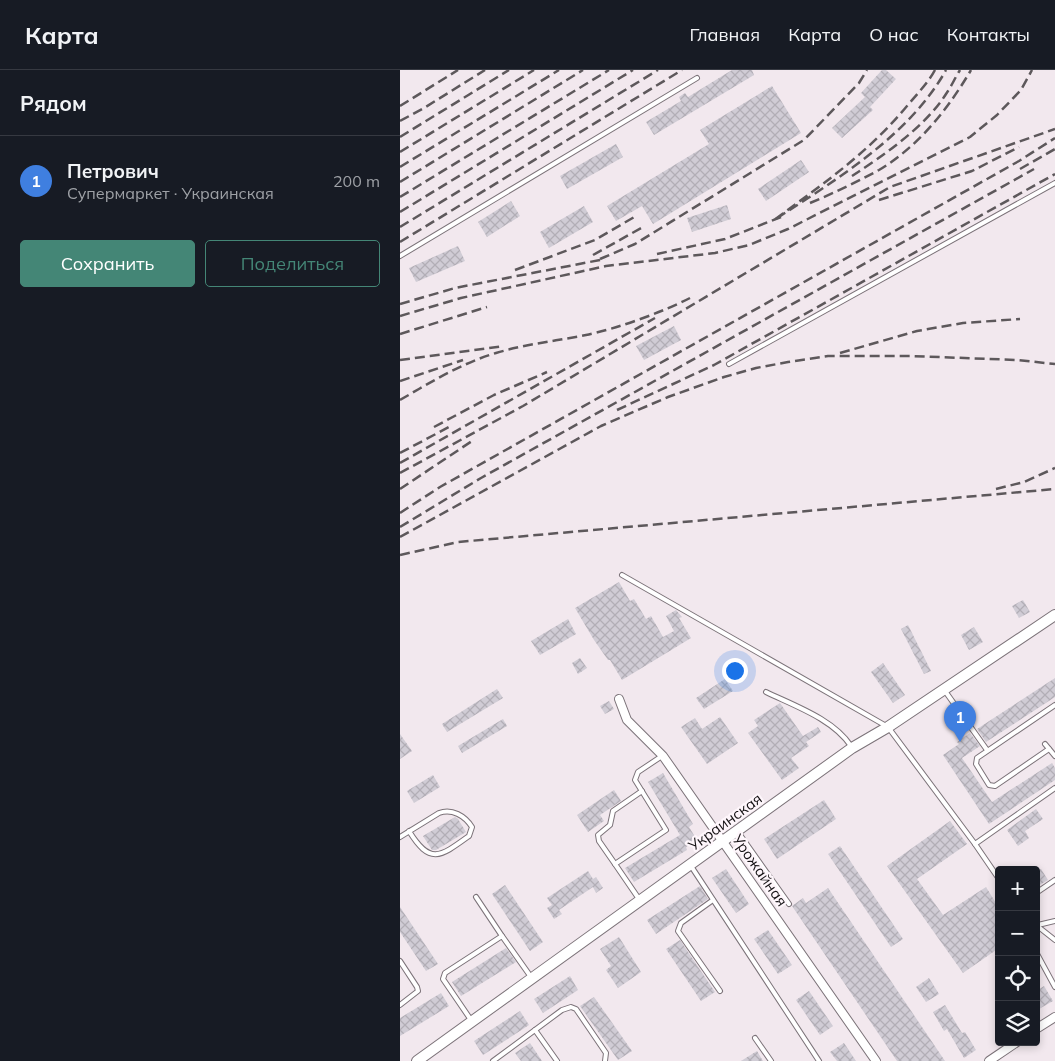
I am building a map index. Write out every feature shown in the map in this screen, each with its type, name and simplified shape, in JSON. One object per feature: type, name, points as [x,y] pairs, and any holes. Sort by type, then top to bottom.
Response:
[{"type":"street","name":"Украинская","points":[[417,1061],[738,832],[852,748],[888,727],[1055,615]]},
{"type":"street","name":"Урожайная","points":[[619,699],[627,720],[663,756],[876,1061]]},
{"type":"street","points":[[1040,1026],[1055,1017]]},
{"type":"street","points":[[989,1061],[1011,1046]]},
{"type":"lane","points":[[400,256],[697,78]]},
{"type":"lane","points":[[728,364],[1055,183]]},
{"type":"lane","points":[[622,575],[888,727],[995,872]]},
{"type":"lane","points":[[943,689],[987,750]]},
{"type":"lane","points":[[766,692],[807,712],[837,730],[852,748]]},
{"type":"lane","points":[[1049,749],[992,787],[976,764],[977,758],[987,750],[1055,705]]},
{"type":"lane","points":[[1045,744],[1055,756]]},
{"type":"lane","points":[[615,864],[666,830],[635,780],[636,774],[663,756]]},
{"type":"lane","points":[[975,844],[1055,788]]},
{"type":"lane","points":[[640,901],[599,841],[598,836],[600,832],[610,825],[611,814],[642,791]]},
{"type":"lane","points":[[400,837],[409,831],[439,813],[449,811],[465,819],[472,831],[465,839],[442,854],[436,855],[422,850],[409,831]]},
{"type":"lane","points":[[738,832],[789,904]]},
{"type":"lane","points":[[690,866],[819,1061]]},
{"type":"lane","points":[[1040,890],[1055,880]]},
{"type":"lane","points":[[476,897],[532,978]]},
{"type":"lane","points":[[713,900],[681,923],[678,931],[720,992]]},
{"type":"lane","points":[[1040,924],[1055,921]]},
{"type":"lane","points":[[1040,928],[1055,940]]},
{"type":"lane","points":[[472,1022],[444,981],[443,975],[502,936]]},
{"type":"lane","points":[[1038,956],[1055,987]]},
{"type":"lane","points":[[400,961],[418,991],[400,1005]]},
{"type":"lane","points":[[493,1061],[567,1008],[576,1009],[606,1053],[605,1061]]},
{"type":"lane","points":[[535,1030],[557,1061]]},
{"type":"lane","points":[[755,1038],[771,1061]]},
{"type":"building","points":[[732,70],[752,70],[754,75],[654,135],[646,122],[681,101],[679,97],[685,93],[688,97]]},
{"type":"building","points":[[882,70],[886,70],[896,79],[870,107],[873,110],[842,138],[832,128],[865,97],[861,93]]},
{"type":"building","points":[[772,86],[801,133],[653,224],[642,206],[616,221],[607,206],[709,144],[700,130]]},
{"type":"building","points":[[616,144],[623,157],[567,189],[560,176]]},
{"type":"building","points":[[801,160],[809,172],[766,201],[758,189]]},
{"type":"building","points":[[511,201],[520,216],[487,237],[478,222]]},
{"type":"building","points":[[727,205],[731,219],[692,232],[687,218]]},
{"type":"building","points":[[584,206],[593,222],[549,248],[540,232]]},
{"type":"building","points":[[458,246],[465,261],[416,282],[409,268]]},
{"type":"building","points":[[674,326],[681,340],[644,360],[636,346]]},
{"type":"building","points":[[619,582],[630,601],[634,599],[646,619],[651,616],[663,637],[674,631],[666,616],[676,610],[682,617],[679,618],[691,638],[622,680],[610,660],[608,660],[594,640],[575,608]]},
{"type":"building","points":[[1023,600],[1030,612],[1019,618],[1012,606]]},
{"type":"building","points":[[568,619],[576,634],[540,655],[531,641]]},
{"type":"building","points":[[908,625],[931,671],[924,674],[901,629]]},
{"type":"building","points":[[974,627],[983,642],[969,650],[961,635]]},
{"type":"building","points":[[580,658],[587,668],[578,674],[572,663]]},
{"type":"building","points":[[883,663],[905,695],[893,703],[871,672]]},
{"type":"building","points":[[1055,678],[1055,697],[986,742],[977,729]]},
{"type":"building","points":[[725,679],[733,691],[704,709],[696,698]]},
{"type":"building","points":[[497,689],[503,698],[447,732],[442,724]]},
{"type":"building","points":[[609,701],[614,709],[605,714],[600,706]]},
{"type":"building","points":[[780,703],[803,736],[818,727],[821,732],[806,742],[809,746],[791,758],[799,768],[782,780],[748,733],[758,726],[754,720]]},
{"type":"building","points":[[720,717],[738,743],[707,764],[681,727],[695,718],[702,729]]},
{"type":"building","points":[[503,719],[507,726],[462,753],[458,746]]},
{"type":"building","points":[[970,733],[980,746],[962,758],[992,802],[1052,763],[1055,768],[1055,780],[989,824],[943,755],[959,744],[957,742]]},
{"type":"building","points":[[400,734],[412,751],[400,759]]},
{"type":"building","points":[[663,773],[693,824],[689,827],[697,840],[686,847],[687,850],[634,882],[625,868],[680,835],[648,782]]},
{"type":"building","points":[[433,775],[440,787],[414,803],[407,791]]},
{"type":"building","points":[[614,790],[621,801],[600,815],[604,821],[588,832],[577,815]]},
{"type":"building","points":[[824,800],[836,819],[777,859],[764,839]]},
{"type":"building","points":[[1036,809],[1043,819],[1025,831],[1029,838],[1018,846],[1007,830]]},
{"type":"building","points":[[455,817],[466,832],[436,850],[432,850],[423,836]]},
{"type":"building","points":[[950,821],[967,844],[917,879],[943,915],[986,887],[995,902],[995,951],[963,973],[887,866]]},
{"type":"building","points":[[840,846],[903,939],[891,947],[828,854]]},
{"type":"building","points":[[726,869],[749,904],[736,913],[712,878]]},
{"type":"building","points":[[1040,870],[1048,880],[1040,885]]},
{"type":"building","points":[[588,871],[593,879],[596,877],[603,888],[596,893],[593,887],[559,910],[562,914],[554,919],[547,908],[552,905],[547,898]]},
{"type":"building","points":[[505,885],[543,942],[530,951],[492,894]]},
{"type":"building","points":[[700,886],[708,899],[656,934],[647,920]]},
{"type":"building","points":[[828,888],[945,1061],[897,1061],[792,906],[803,898],[806,903]]},
{"type":"building","points":[[400,907],[438,964],[426,971],[400,932]]},
{"type":"building","points":[[768,930],[792,965],[778,974],[754,939]]},
{"type":"building","points":[[619,937],[641,972],[618,988],[606,970],[611,966],[600,949]]},
{"type":"building","points":[[680,940],[715,992],[701,1001],[666,949]]},
{"type":"building","points":[[506,948],[516,962],[461,996],[452,982]]},
{"type":"building","points":[[570,976],[578,990],[543,1013],[534,999]]},
{"type":"building","points":[[929,978],[939,994],[926,1002],[916,987]]},
{"type":"building","points":[[1044,986],[1053,1001],[1040,1008],[1040,1001],[1040,988]]},
{"type":"building","points":[[809,991],[833,1026],[820,1035],[796,1000]]},
{"type":"building","points":[[441,993],[449,1006],[400,1036],[400,1018]]},
{"type":"building","points":[[594,997],[632,1051],[618,1060],[580,1006]]},
{"type":"building","points":[[945,1005],[962,1033],[965,1032],[976,1050],[964,1058],[947,1029],[944,1031],[933,1012]]},
{"type":"building","points":[[520,1011],[529,1025],[483,1055],[474,1041]]},
{"type":"building","points":[[530,1043],[542,1061],[521,1061],[515,1053]]},
{"type":"building","points":[[844,1043],[856,1061],[837,1061],[830,1052]]},
{"type":"building","points":[[757,1051],[763,1061],[741,1061]]},
{"type":"railway","points":[[400,106],[458,70]]},
{"type":"railway","points":[[400,121],[485,70]]},
{"type":"railway","points":[[400,137],[509,70]]},
{"type":"railway","points":[[400,152],[534,70]]},
{"type":"railway","points":[[400,167],[559,70]]},
{"type":"railway","points":[[400,182],[583,70]]},
{"type":"railway","points":[[400,197],[609,70]]},
{"type":"railway","points":[[400,212],[633,70]]},
{"type":"railway","points":[[400,227],[658,70]]},
{"type":"railway","points":[[400,242],[682,70]]},
{"type":"railway","points":[[600,259],[635,244],[804,140],[859,83],[867,70]]},
{"type":"railway","points":[[935,70],[918,93],[877,139],[810,194],[774,220],[846,172],[892,135],[913,115],[931,93],[946,70]]},
{"type":"railway","points":[[852,176],[903,140],[927,118],[946,94],[960,70]]},
{"type":"railway","points":[[810,203],[879,170],[907,150],[931,126],[953,99],[971,70]]},
{"type":"railway","points":[[400,316],[461,298],[606,266],[715,253],[749,245],[788,229],[970,137],[997,115],[1021,90],[1032,70]]},
{"type":"railway","points":[[400,473],[523,406],[890,187],[1055,129]]},
{"type":"railway","points":[[400,513],[440,487],[1019,161],[1055,138]]},
{"type":"railway","points":[[879,200],[972,171],[1019,147]]},
{"type":"railway","points":[[1020,169],[1055,149]]},
{"type":"railway","points":[[400,527],[481,478],[1034,169]]},
{"type":"railway","points":[[617,410],[714,365],[1055,174]]},
{"type":"railway","points":[[515,270],[595,240],[636,216]]},
{"type":"railway","points":[[657,254],[725,239],[781,217]]},
{"type":"railway","points":[[593,255],[643,227]]},
{"type":"railway","points":[[400,304],[455,288],[605,259]]},
{"type":"railway","points":[[400,400],[483,357],[518,347],[611,329],[690,298]]},
{"type":"railway","points":[[400,334],[487,307]]},
{"type":"railway","points":[[400,463],[655,318]]},
{"type":"railway","points":[[840,353],[917,331],[963,323],[1020,319]]},
{"type":"railway","points":[[400,360],[504,346]]},
{"type":"railway","points":[[400,537],[601,426],[668,397],[756,368],[828,356],[911,356],[1017,360],[1055,364]]},
{"type":"railway","points":[[400,381],[463,360]]},
{"type":"railway","points":[[434,427],[494,395],[547,372]]},
{"type":"railway","points":[[400,453],[449,427]]},
{"type":"railway","points":[[400,489],[472,441]]},
{"type":"railway","points":[[996,489],[1024,482],[1055,468]]},
{"type":"railway","points":[[400,555],[458,542],[1055,489]]},
{"type":"place","name":"Петрович","points":[[960,742]]}]
